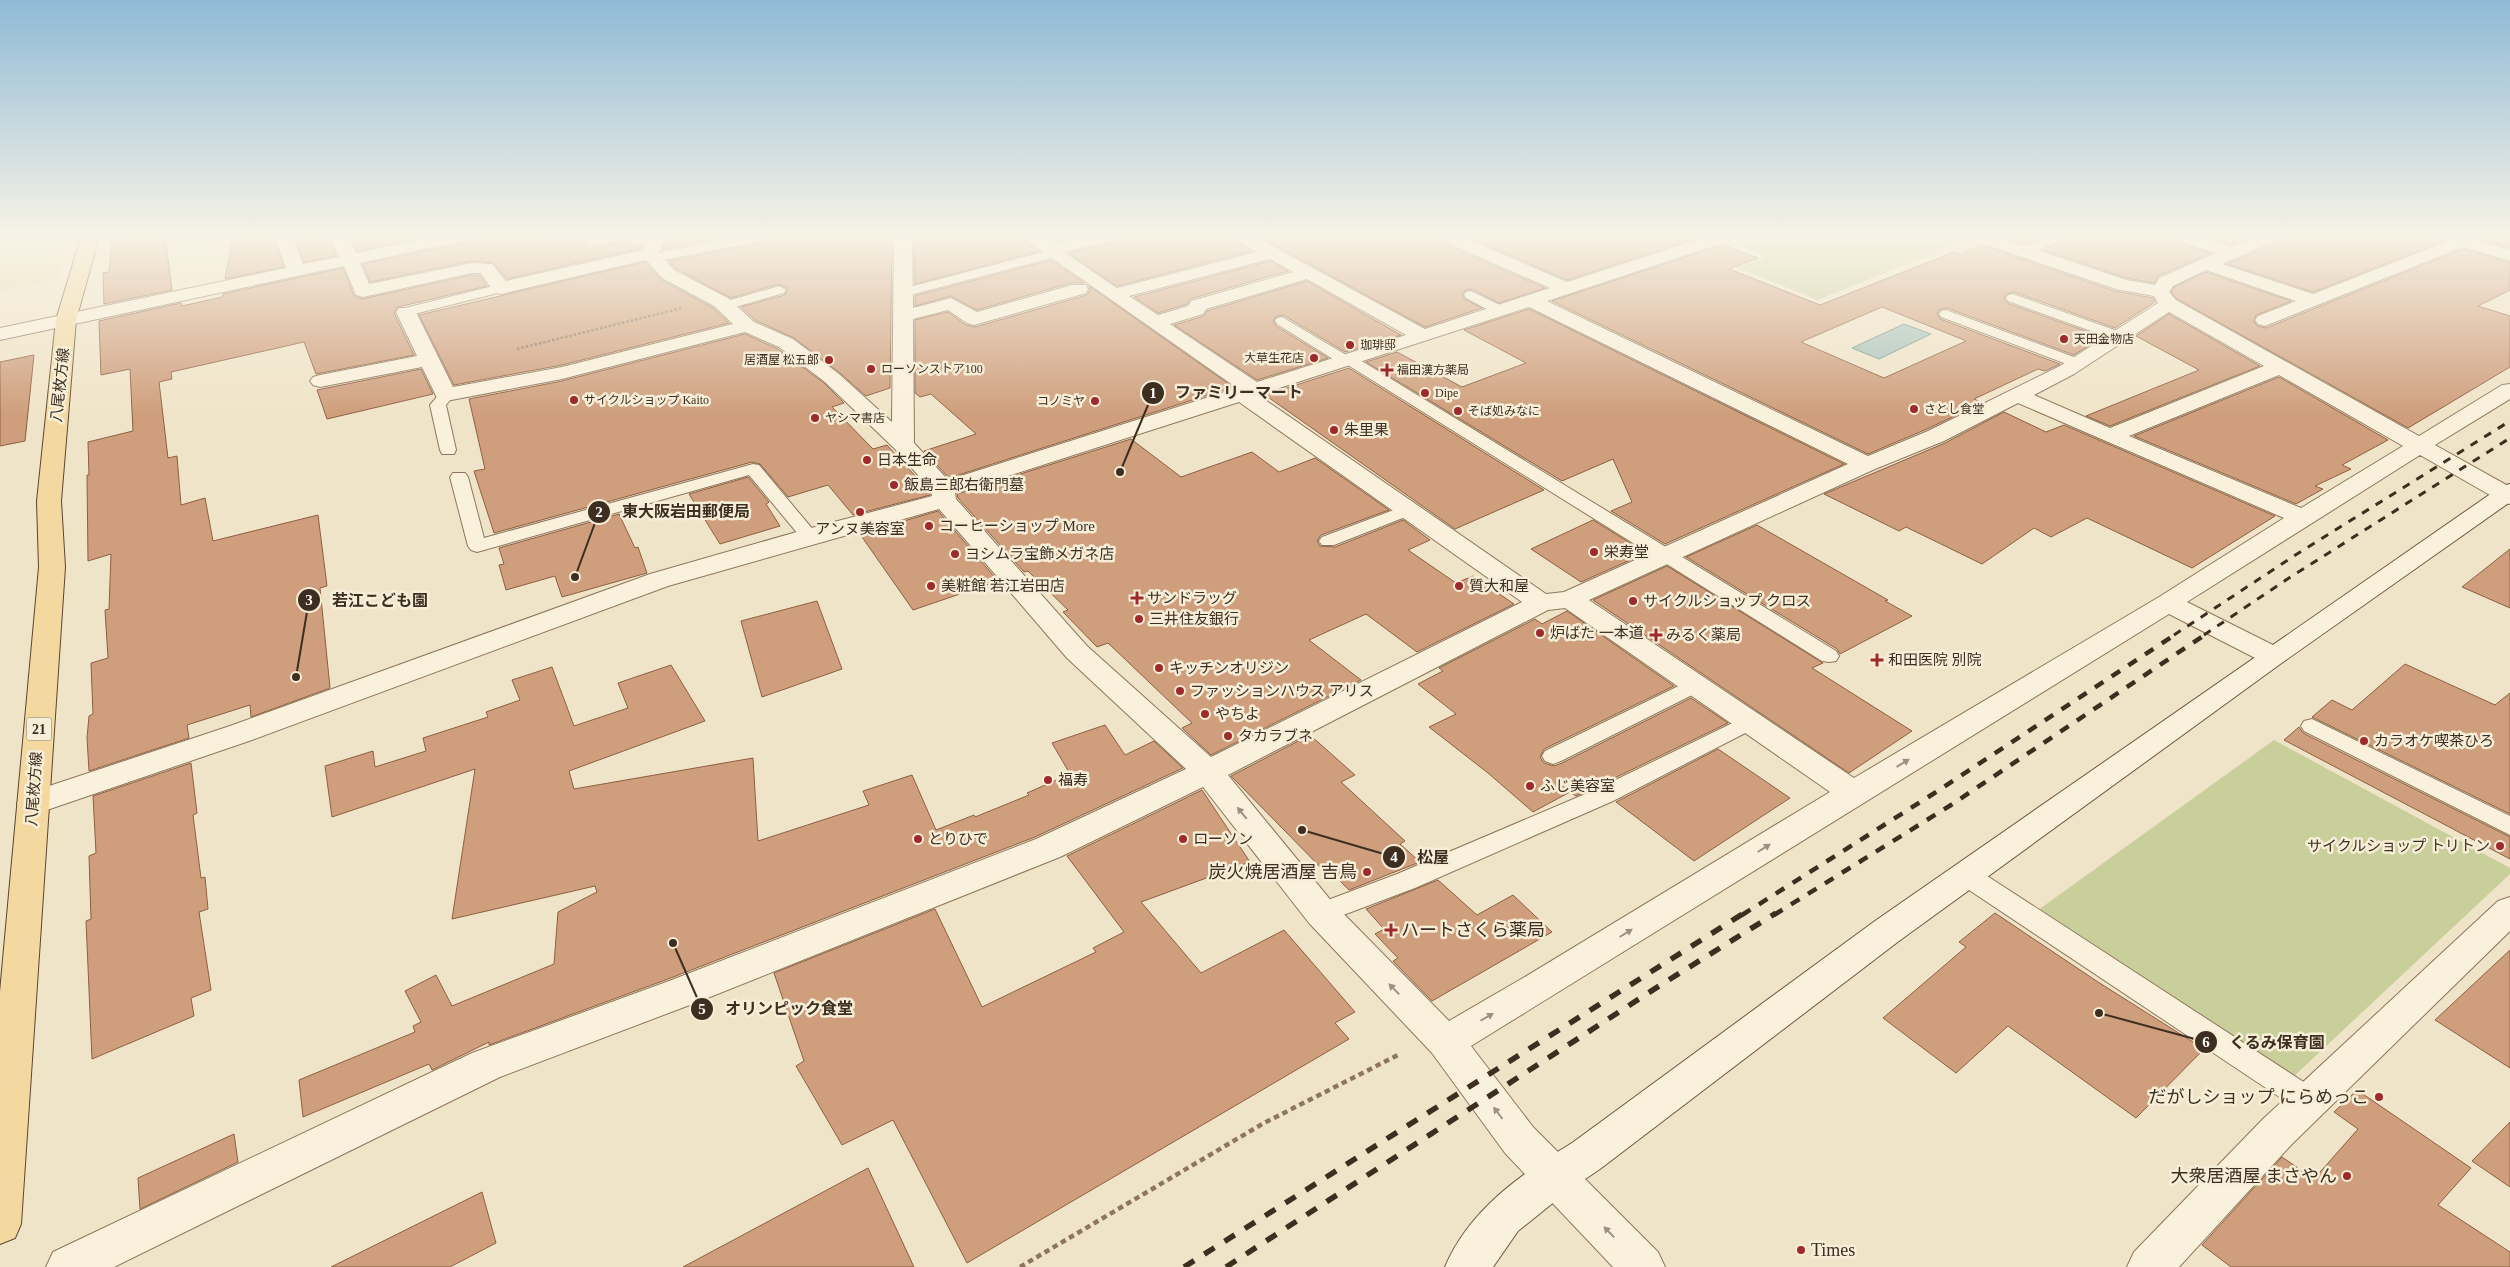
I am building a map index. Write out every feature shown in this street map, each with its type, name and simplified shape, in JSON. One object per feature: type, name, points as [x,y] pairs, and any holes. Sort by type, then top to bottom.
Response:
[{"type":"main road","name":"八尾枚方線","points":[[0,1224],[52,567],[49,500],[66,320],[73,296]]},
{"type":"street","points":[[0,334],[176,296]]},
{"type":"street","points":[[708,296],[721,303],[747,326],[793,349],[832,378],[902,444],[1077,652],[1208,772],[1321,913],[1444,1042],[1518,1140],[1643,1267]]},
{"type":"street","points":[[902,444],[903,296]]},
{"type":"street","points":[[903,316],[951,304],[974,318],[1053,296]]},
{"type":"street","points":[[1117,296],[1155,322],[1407,510],[1541,603]]},
{"type":"street","points":[[1155,322],[1196,310],[1198,305],[1229,296]]},
{"type":"street","points":[[1351,296],[1423,336]]},
{"type":"street","points":[[33,803],[241,733],[598,601],[660,580],[944,495],[1248,392],[1546,296]]},
{"type":"street","points":[[1467,1267],[1503,1217],[1554,1176],[1586,1156],[1887,931],[2273,656],[2509,494],[2279,367],[2159,296]]},
{"type":"street","points":[[2303,296],[2315,300]]},
{"type":"street","points":[[2265,320],[2324,296]]},
{"type":"street","points":[[68,1267],[486,1065],[682,992],[1048,848],[1208,772],[1541,603],[1570,599],[1867,464],[1936,436],[2077,364],[2120,336],[2164,298]]},
{"type":"street","points":[[1531,301],[1867,464]]},
{"type":"street","points":[[406,312],[446,395],[562,373],[747,326]]},
{"type":"street","points":[[320,381],[380,368],[430,360]]},
{"type":"street","points":[[2110,436],[2279,367]]},
{"type":"street","points":[[1444,1042],[1536,989],[1853,793],[2168,603],[2303,517],[2510,390]]},
{"type":"street","points":[[2017,395],[2303,517]]},
{"type":"street","points":[[1570,599],[1853,793]]},
{"type":"street","points":[[2168,603],[2273,656]]},
{"type":"street","points":[[2149,1267],[2309,1101],[2510,910]]},
{"type":"lane","points":[[406,312],[469,296]]},
{"type":"lane","points":[[721,303],[752,296]]},
{"type":"lane","points":[[1473,296],[1501,311]]},
{"type":"lane","points":[[2014,298],[2120,336]]},
{"type":"lane","points":[[1946,314],[2077,364]]},
{"type":"lane","points":[[1282,321],[1667,555],[1829,656]]},
{"type":"lane","points":[[446,395],[438,405],[448,450]]},
{"type":"lane","points":[[459,477],[477,546],[753,469],[810,536]]},
{"type":"lane","points":[[1328,541],[1407,510]]},
{"type":"lane","points":[[1553,756],[1695,685]]},
{"type":"lane","points":[[1321,913],[1406,881],[1605,795],[1749,722]]},
{"type":"lane","points":[[2312,726],[2510,826]]},
{"type":"lane","points":[[1966,875],[2309,1101]]},
{"type":"path","points":[[517,349],[721,303]]},
{"type":"path","points":[[1020,1267],[1264,1123],[1398,1055]]},
{"type":"green space","points":[[1808,296],[1828,296],[1818,300]]},
{"type":"green space","points":[[2274,740],[2510,868],[2510,874],[2292,1078],[2034,913]]},
{"type":"water","points":[[1904,324],[1931,334],[1879,359],[1852,348]]},
{"type":"building","points":[[104,296],[142,296],[104,304]]},
{"type":"building","points":[[354,296],[362,299],[375,296],[444,296],[398,307],[394,313],[414,355],[316,374],[304,342],[171,372],[172,379],[159,382],[168,458],[177,456],[181,505],[205,498],[213,541],[318,515],[327,586],[320,588],[330,688],[251,717],[250,705],[187,725],[189,738],[89,771],[87,738],[89,716],[93,714],[91,663],[108,658],[105,610],[109,609],[111,554],[88,561],[88,442],[133,431],[130,369],[101,375],[99,321],[181,303],[182,306],[222,297]]},
{"type":"building","points":[[499,296],[691,296],[713,308],[729,323],[562,365],[454,385],[419,315]]},
{"type":"building","points":[[781,296],[891,296],[890,388],[866,396],[840,373],[794,338],[755,320],[741,307]]},
{"type":"building","points":[[915,296],[951,296],[915,306]]},
{"type":"building","points":[[951,296],[1025,296],[977,310]]},
{"type":"building","points":[[1083,296],[1103,296],[1233,387],[949,478],[924,451],[976,434],[931,394],[920,397],[915,393],[915,320],[948,312],[966,325],[975,327]]},
{"type":"building","points":[[1200,296],[1190,299],[1187,304],[1158,313],[1134,297]]},
{"type":"building","points":[[1257,296],[1333,296],[1401,335],[1345,352],[1283,315],[1277,316],[1273,320],[1276,326],[1328,358],[1257,380],[1174,325],[1204,316],[1207,311]]},
{"type":"building","points":[[1368,296],[1463,296],[1464,299],[1482,308],[1425,327]]},
{"type":"building","points":[[1486,296],[1520,296],[1499,303]]},
{"type":"building","points":[[1567,296],[1798,296],[1820,305],[1842,296],[2005,296],[2004,299],[2007,303],[2102,337],[2074,355],[1947,308],[1941,309],[1937,313],[1940,319],[2060,364],[2045,371],[2038,369],[1974,399],[1982,403],[1868,454],[1552,301]],"holes":[[[1882,307],[1966,341],[1884,378],[1801,342]]]},
{"type":"building","points":[[2026,296],[2143,296],[2153,298],[2155,302],[2115,328]]},
{"type":"building","points":[[2175,296],[2277,296],[2291,301],[2256,315],[2254,321],[2257,326],[2266,328],[2345,296],[2498,296],[2478,306],[2510,316],[2510,367],[2408,428]]},
{"type":"building","points":[[1529,309],[1844,464],[1665,544],[1611,511],[1632,502],[1613,459],[1562,481],[1366,362],[1397,352],[1462,387],[1526,363],[1464,330]]},
{"type":"building","points":[[2169,314],[2260,366],[2110,426],[2086,416],[2199,370],[2136,336]]},
{"type":"building","points":[[745,334],[778,349],[824,383],[844,403],[832,407],[873,449],[887,445],[929,491],[930,495],[853,515],[828,485],[788,497],[760,464],[752,462],[494,533],[474,471],[485,469],[469,399],[562,381]]},
{"type":"building","points":[[34,355],[25,441],[0,446],[0,362]]},
{"type":"building","points":[[1349,368],[1544,490],[1455,529],[1265,395]]},
{"type":"building","points":[[421,369],[433,394],[327,419],[317,390]]},
{"type":"building","points":[[2279,377],[2388,440],[2342,465],[2351,469],[2315,486],[2323,489],[2296,504],[2134,436]]},
{"type":"building","points":[[2004,412],[2046,432],[2064,425],[2275,516],[2192,568],[2087,518],[2051,537],[2034,528],[1982,564],[1906,527],[1899,531],[1824,494],[1945,443]]},
{"type":"building","points":[[1131,439],[1181,477],[1252,452],[1279,472],[1315,458],[1389,510],[1321,535],[1317,541],[1320,546],[1335,547],[1403,520],[1430,540],[1408,550],[1456,583],[1473,576],[1514,604],[1417,652],[1366,614],[1309,640],[1361,680],[1211,755],[1182,728],[1192,723],[1108,643],[1097,647],[1063,612],[1068,610],[1028,571],[1024,572],[958,498],[957,494]]},
{"type":"building","points":[[748,477],[769,502],[766,504],[780,526],[720,544],[689,494]]},
{"type":"building","points":[[938,511],[998,581],[913,610],[862,537],[868,535],[866,532]]},
{"type":"building","points":[[619,514],[635,548],[638,547],[647,573],[562,597],[555,576],[506,590],[499,565],[504,564],[499,548]]},
{"type":"building","points":[[1593,520],[1646,553],[1581,582],[1531,549]]},
{"type":"building","points":[[1757,525],[1888,600],[1885,601],[1912,616],[1840,654],[1837,649],[1686,557]]},
{"type":"building","points":[[2510,549],[2510,608],[2462,587]]},
{"type":"building","points":[[1667,566],[1823,663],[1812,668],[1912,731],[1849,773],[1593,600]]},
{"type":"building","points":[[817,601],[842,669],[762,697],[741,621]]},
{"type":"building","points":[[1567,611],[1674,686],[1544,749],[1540,757],[1544,763],[1554,766],[1562,763],[1691,698],[1728,723],[1596,787],[1576,796],[1570,792],[1533,812],[1488,773],[1429,727],[1456,714],[1418,684],[1443,671],[1439,668],[1535,619],[1542,624]]},
{"type":"building","points":[[2405,664],[2495,705],[2510,693],[2510,814],[2312,717],[2332,700],[2352,710]]},
{"type":"building","points":[[671,665],[705,721],[569,771],[574,789],[753,758],[758,841],[869,805],[863,791],[912,775],[936,830],[974,815],[975,817],[1029,795],[1027,793],[1070,774],[1052,743],[1105,725],[1125,755],[1154,741],[1183,768],[1035,837],[668,979],[489,1045],[489,1042],[432,1070],[429,1064],[303,1117],[299,1080],[415,1032],[413,1026],[421,1022],[405,991],[436,975],[452,1006],[554,964],[558,912],[597,892],[595,886],[452,919],[475,769],[332,817],[325,766],[373,751],[375,767],[426,751],[423,738],[488,717],[486,712],[520,700],[512,680],[552,667],[574,726],[628,708],[618,683]]},
{"type":"building","points":[[2299,727],[2303,733],[2510,837],[2510,859],[2284,740]]},
{"type":"building","points":[[1310,735],[1355,775],[1341,782],[1405,841],[1400,844],[1420,862],[1349,890],[1337,878],[1333,880],[1231,776]]},
{"type":"building","points":[[1718,749],[1790,798],[1694,861],[1616,802]]},
{"type":"building","points":[[191,763],[197,813],[193,815],[201,878],[205,877],[208,909],[199,912],[211,990],[191,998],[194,1016],[92,1059],[86,921],[91,919],[89,856],[96,853],[93,796]]},
{"type":"building","points":[[1202,790],[1250,862],[1141,902],[1201,973],[1284,930],[1355,1012],[1335,1023],[1349,1039],[967,1263],[893,1120],[842,1145],[796,1066],[804,1061],[774,973],[935,909],[982,1007],[1096,952],[1093,948],[1124,932],[1067,856]]},
{"type":"building","points":[[1438,880],[1477,915],[1513,895],[1552,932],[1432,1001],[1393,961],[1398,958],[1375,934],[1384,929],[1366,909]]},
{"type":"building","points":[[1995,913],[2098,982],[2204,1049],[2136,1118],[2008,1026],[1956,1073],[1883,1018],[1966,947],[1959,942]]},
{"type":"building","points":[[2510,950],[2510,1068],[2435,1020]]},
{"type":"building","points":[[2357,1090],[2471,1168],[2438,1205],[2510,1252],[2510,1267],[2231,1267],[2202,1245],[2282,1157],[2314,1179],[2358,1129],[2334,1112]]},
{"type":"building","points":[[2510,1122],[2510,1187],[2472,1161]]},
{"type":"building","points":[[234,1134],[238,1162],[140,1209],[138,1178]]},
{"type":"building","points":[[868,1168],[914,1267],[683,1267]]},
{"type":"building","points":[[482,1192],[496,1243],[450,1267],[331,1267]]},
{"type":"railway","points":[[2174,635],[2297,554],[2510,421]]},
{"type":"railway","points":[[2204,635],[2289,578],[2510,438]]},
{"type":"railway","points":[[1742,915],[1933,794],[2176,634]]},
{"type":"railway","points":[[1774,915],[1951,805],[2206,634]]},
{"type":"railway","points":[[1184,1267],[1744,913]]},
{"type":"railway","points":[[1226,1267],[1659,986],[1776,913]]},
{"type":"place","name":"天田金物店","points":[[2064,339]]},
{"type":"place","name":"珈琲邸","points":[[1350,345]]},
{"type":"place","name":"大草生花店","points":[[1314,358]]},
{"type":"place","name":"居酒屋 松五郎","points":[[829,360]]},
{"type":"place","name":"ローソンストア100","points":[[871,369]]},
{"type":"place","name":"福田漢方薬局","points":[[1387,370]]},
{"type":"place","name":"Dipe","points":[[1425,393]]},
{"type":"place","name":"サイクルショップ Kaito","points":[[574,400]]},
{"type":"place","name":"コノミヤ","points":[[1095,401]]},
{"type":"place","name":"さとし食堂","points":[[1914,409]]},
{"type":"place","name":"そば処みなに","points":[[1458,411]]},
{"type":"place","name":"ヤシマ書店","points":[[815,418]]},
{"type":"place","name":"朱里果","points":[[1334,430]]},
{"type":"place","name":"日本生命","points":[[867,460]]},
{"type":"place","name":"ファミリーマート","points":[[1120,472]]},
{"type":"place","name":"飯島三郎右衛門墓","points":[[894,485]]},
{"type":"place","name":"アンヌ美容室","points":[[860,512]]},
{"type":"place","name":"コーヒーショップ More","points":[[929,526]]},
{"type":"place","name":"栄寿堂","points":[[1594,552]]},
{"type":"place","name":"ヨシムラ宝飾メガネ店","points":[[955,554]]},
{"type":"place","name":"東大阪岩田郵便局","points":[[575,577]]},
{"type":"place","name":"美粧館 若江岩田店","points":[[931,586]]},
{"type":"place","name":"質大和屋","points":[[1459,586]]},
{"type":"place","name":"サンドラッグ","points":[[1137,598]]},
{"type":"place","name":"サイクルショップ クロス","points":[[1633,601]]},
{"type":"place","name":"三井住友銀行","points":[[1139,619]]},
{"type":"place","name":"炉ばた 一本道","points":[[1540,633]]},
{"type":"place","name":"みるく薬局","points":[[1656,635]]},
{"type":"place","name":"和田医院 別院","points":[[1877,660]]},
{"type":"place","name":"キッチンオリジン","points":[[1159,668]]},
{"type":"place","name":"若江こども園","points":[[296,677]]},
{"type":"place","name":"ファッションハウス アリス","points":[[1180,691]]},
{"type":"place","name":"やちよ","points":[[1205,714]]},
{"type":"place","name":"タカラブネ","points":[[1228,736]]},
{"type":"place","name":"カラオケ喫茶ひろ","points":[[2364,741]]},
{"type":"place","name":"福寿","points":[[1048,780]]},
{"type":"place","name":"ふじ美容室","points":[[1530,786]]},
{"type":"place","name":"松屋","points":[[1302,830]]},
{"type":"place","name":"とりひで","points":[[918,839]]},
{"type":"place","name":"ローソン","points":[[1183,839]]},
{"type":"place","name":"サイクルショップ トリトン","points":[[2500,846]]},
{"type":"place","name":"炭火焼居酒屋 吉鳥","points":[[1367,872]]},
{"type":"place","name":"ハートさくら薬局","points":[[1391,930]]},
{"type":"place","name":"オリンピック食堂","points":[[673,943]]},
{"type":"place","name":"くるみ保育園","points":[[2099,1013]]},
{"type":"place","name":"だがしショップ にらめっこ","points":[[2379,1097]]},
{"type":"place","name":"大衆居酒屋 まさやん","points":[[2347,1176]]},
{"type":"place","name":"Times","points":[[1801,1250]]}]
